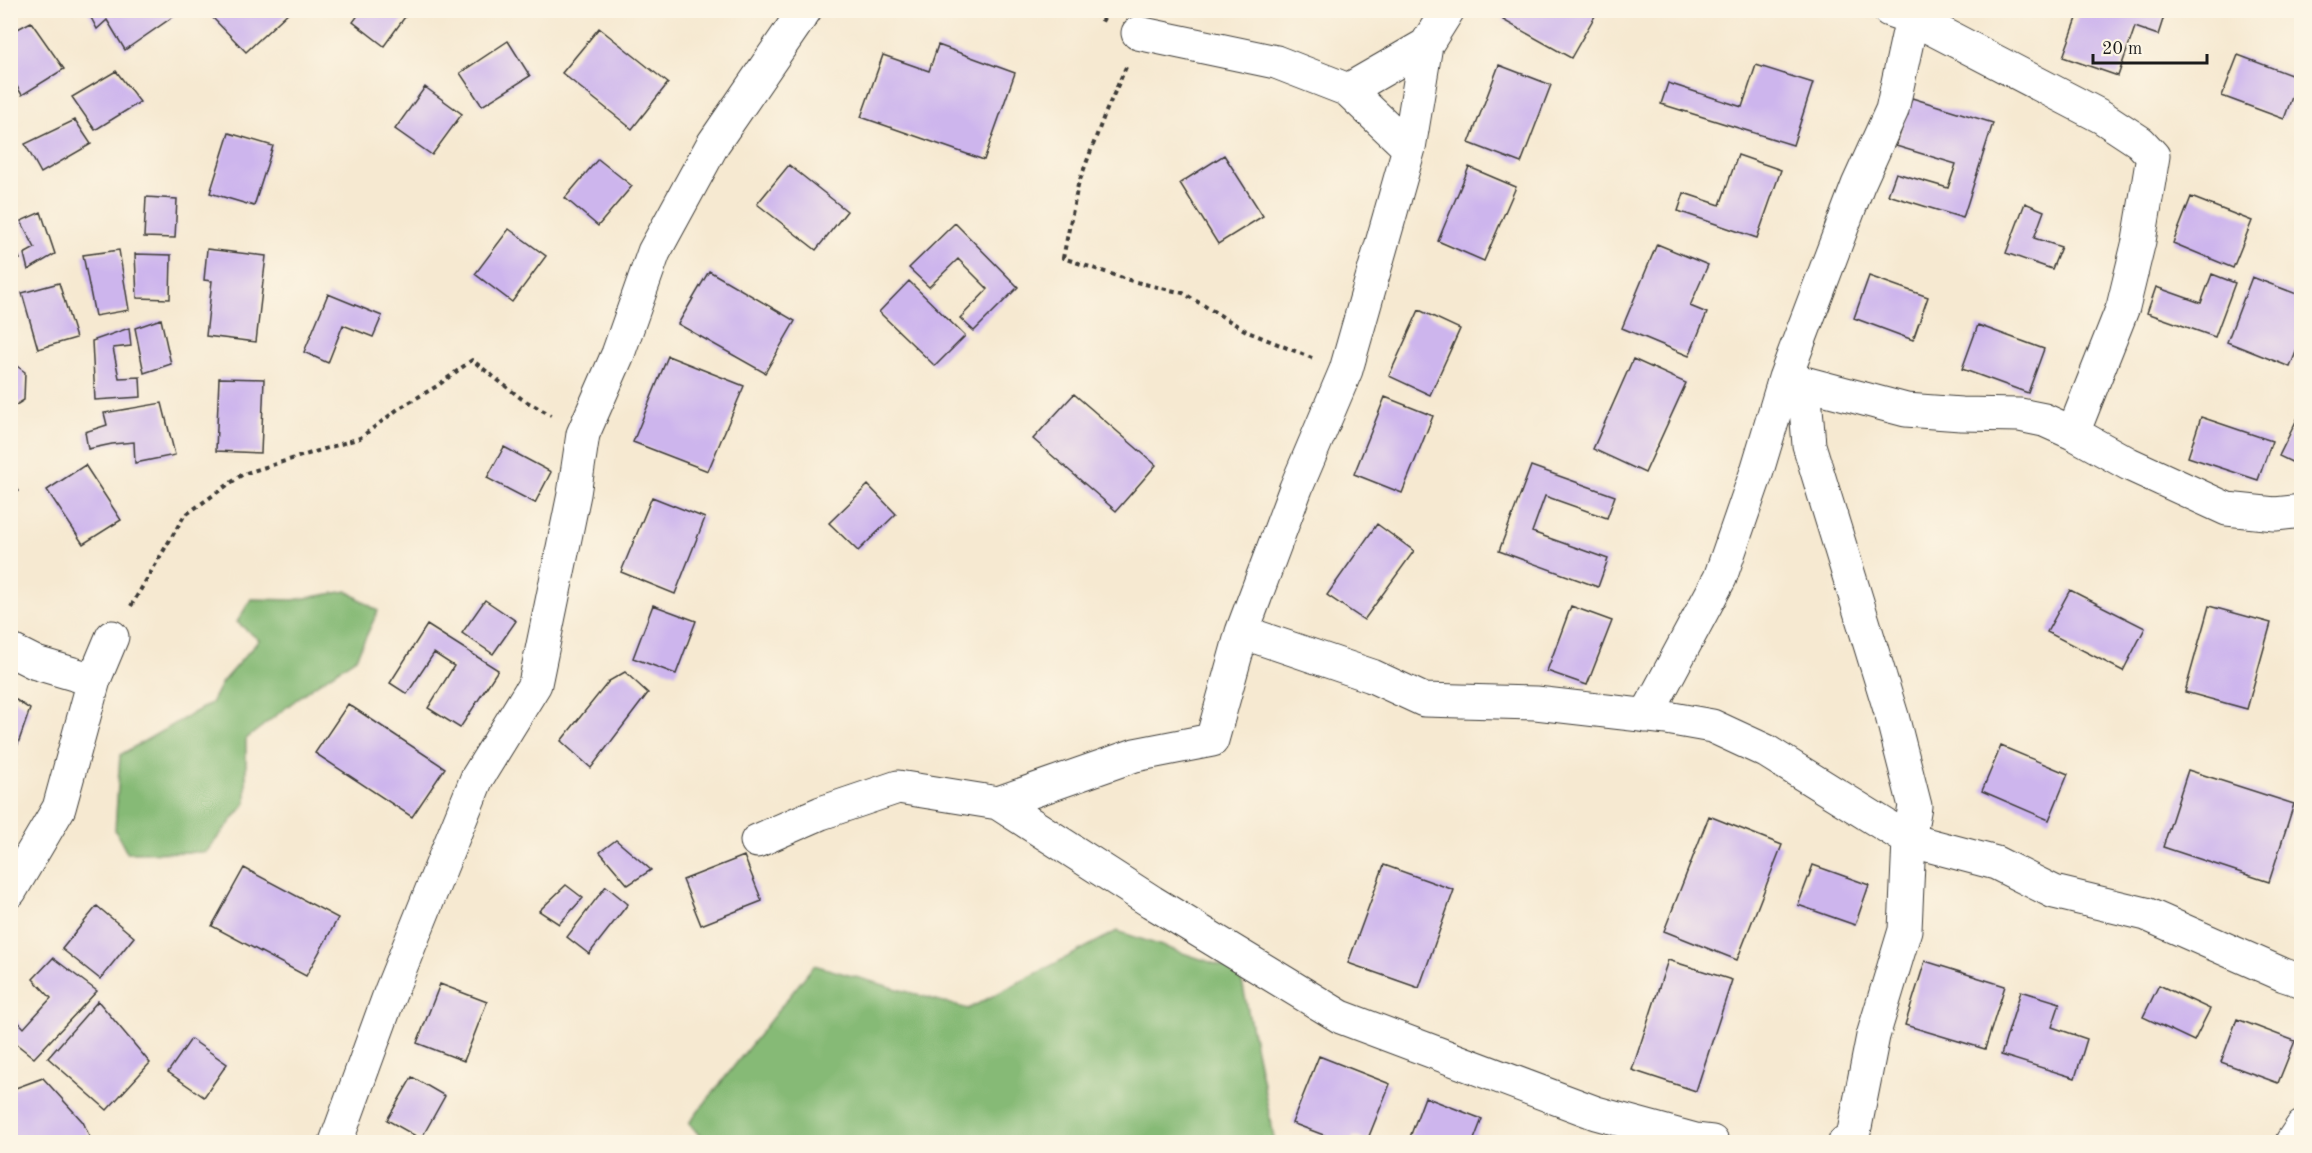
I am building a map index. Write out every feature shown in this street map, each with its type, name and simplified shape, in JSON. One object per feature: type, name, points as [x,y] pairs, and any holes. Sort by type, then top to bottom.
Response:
[{"type":"street","points":[[336,1143],[391,991],[477,778],[535,684],[574,494],[583,434],[618,354],[654,252],[713,144],[805,10]]},
{"type":"street","points":[[998,802],[1135,755],[1212,740],[1242,632],[1296,488],[1346,370],[1409,148],[1425,45],[1448,10]]},
{"type":"street","points":[[1646,716],[1720,578],[1757,471],[1795,381],[1858,185],[1892,110],[1901,14],[2102,117],[2140,142],[2153,156],[2139,241],[2122,307],[2073,433]]},
{"type":"street","points":[[1138,33],[1276,62],[1348,90],[1409,148]]},
{"type":"street","points":[[1348,90],[1425,45]]},
{"type":"street","points":[[1795,381],[1906,410],[2020,415],[2044,420],[2129,464],[2227,509],[2275,514],[2301,511]]},
{"type":"street","points":[[1795,381],[1809,446],[1892,716],[1915,806],[1909,840],[1905,930],[1873,1036],[1853,1137],[1845,1143]]},
{"type":"street","points":[[1242,632],[1372,676],[1424,700],[1536,703],[1712,726],[1766,751],[1909,840],[1996,863],[2054,892],[2146,914],[2301,981]]},
{"type":"street","points":[[10,891],[59,808],[94,680],[112,637]]},
{"type":"street","points":[[10,650],[36,663],[94,680]]},
{"type":"street","points":[[757,841],[820,813],[898,787],[998,802],[1152,902],[1341,1017],[1596,1113],[1712,1143]]},
{"type":"street","points":[[2292,1143],[2301,1127]]},
{"type":"path","points":[[1085,10],[1103,21],[1138,33],[1124,75],[1104,116],[1078,185],[1063,258],[1132,281],[1183,294],[1248,332],[1346,370]]},
{"type":"path","points":[[112,637],[184,516],[243,474],[360,438],[398,409],[437,386],[472,360],[522,399],[583,434]]},
{"type":"green space","points":[[347,591],[378,611],[356,658],[311,688],[246,739],[246,803],[206,852],[127,853],[115,830],[120,755],[211,703],[222,682],[259,640],[237,622],[251,599],[293,600]]},
{"type":"green space","points":[[1117,931],[1240,972],[1275,1142],[705,1142],[689,1123],[814,965],[968,1009]]},
{"type":"building","points":[[87,10],[169,10],[174,16],[125,50],[107,20],[97,29]]},
{"type":"building","points":[[218,10],[291,10],[246,52],[212,17]]},
{"type":"building","points":[[362,10],[410,10],[384,46],[353,22]]},
{"type":"building","points":[[1508,10],[1589,10],[1596,14],[1571,58],[1503,20]]},
{"type":"building","points":[[2080,10],[2166,10],[2158,35],[2135,27],[2118,76],[2063,57]]},
{"type":"building","points":[[31,22],[64,69],[22,95],[10,75],[10,33]]},
{"type":"building","points":[[599,28],[668,83],[632,129],[562,73]]},
{"type":"building","points":[[508,41],[530,76],[482,106],[460,73]]},
{"type":"building","points":[[938,45],[1015,73],[984,160],[861,117],[883,55],[929,71]]},
{"type":"building","points":[[2238,55],[2299,78],[2284,119],[2222,96]]},
{"type":"building","points":[[1499,65],[1551,85],[1521,163],[1469,143]]},
{"type":"building","points":[[1756,65],[1813,83],[1793,145],[1661,104],[1668,83],[1742,107]]},
{"type":"building","points":[[116,71],[140,102],[95,130],[72,97]]},
{"type":"building","points":[[425,87],[462,114],[432,155],[395,129]]},
{"type":"building","points":[[1912,98],[1993,123],[1963,218],[1888,195],[1896,173],[1948,188],[1956,164],[1896,146]]},
{"type":"building","points":[[75,120],[91,144],[41,173],[25,144]]},
{"type":"building","points":[[229,133],[273,146],[254,206],[210,193]]},
{"type":"building","points":[[1224,155],[1263,216],[1218,244],[1180,183]]},
{"type":"building","points":[[1738,155],[1781,170],[1757,238],[1678,211],[1684,193],[1720,205]]},
{"type":"building","points":[[598,159],[632,186],[598,226],[565,198]]},
{"type":"building","points":[[789,165],[847,211],[816,250],[757,204]]},
{"type":"building","points":[[1469,167],[1516,187],[1484,261],[1438,241]]},
{"type":"building","points":[[146,197],[177,199],[175,238],[144,237]]},
{"type":"building","points":[[2191,197],[2252,221],[2233,268],[2173,243]]},
{"type":"building","points":[[2025,203],[2044,211],[2034,238],[2061,247],[2052,269],[2006,253]]},
{"type":"building","points":[[41,212],[55,254],[28,270],[24,254],[35,248],[21,221]]},
{"type":"building","points":[[955,223],[1018,287],[974,331],[960,318],[988,289],[958,259],[929,287],[909,268]]},
{"type":"building","points":[[509,229],[546,256],[512,302],[475,274]]},
{"type":"building","points":[[10,239],[20,259],[10,263]]},
{"type":"building","points":[[1657,244],[1708,265],[1690,306],[1707,313],[1689,356],[1622,328]]},
{"type":"building","points":[[207,249],[266,256],[256,342],[206,336],[212,281],[204,280]]},
{"type":"building","points":[[119,250],[129,310],[95,316],[83,255]]},
{"type":"building","points":[[135,254],[171,255],[170,299],[137,298]]},
{"type":"building","points":[[709,271],[795,321],[765,373],[678,324]]},
{"type":"building","points":[[2212,274],[2235,283],[2215,337],[2147,313],[2156,287],[2201,303]]},
{"type":"building","points":[[1869,276],[1928,297],[1913,340],[1854,318]]},
{"type":"building","points":[[2252,277],[2302,296],[2302,337],[2290,367],[2227,342]]},
{"type":"building","points":[[909,281],[965,336],[935,366],[879,312]]},
{"type":"building","points":[[59,283],[76,338],[38,349],[22,293]]},
{"type":"building","points":[[328,294],[382,316],[373,337],[343,325],[328,363],[304,352]]},
{"type":"building","points":[[1419,310],[1460,329],[1430,395],[1389,376]]},
{"type":"building","points":[[161,319],[171,364],[144,373],[135,328]]},
{"type":"building","points":[[1978,325],[2044,349],[2028,393],[1962,369]]},
{"type":"building","points":[[129,328],[131,346],[113,348],[119,378],[140,377],[141,397],[95,400],[92,341]]},
{"type":"building","points":[[668,356],[744,386],[708,471],[633,442]]},
{"type":"building","points":[[1633,359],[1686,383],[1645,473],[1593,449]]},
{"type":"building","points":[[10,361],[25,372],[24,400],[10,409]]},
{"type":"building","points":[[219,378],[264,379],[261,453],[216,451]]},
{"type":"building","points":[[1074,394],[1156,465],[1116,511],[1033,439]]},
{"type":"building","points":[[1385,397],[1433,416],[1402,493],[1354,474]]},
{"type":"building","points":[[162,403],[175,455],[135,463],[134,442],[88,449],[85,432],[107,425],[104,413]]},
{"type":"building","points":[[2302,409],[2302,467],[2279,456]]},
{"type":"building","points":[[2201,417],[2272,441],[2258,480],[2188,457]]},
{"type":"building","points":[[504,447],[551,472],[535,503],[487,478]]},
{"type":"building","points":[[85,465],[121,520],[83,544],[47,490]]},
{"type":"building","points":[[1531,466],[1615,496],[1607,518],[1545,496],[1532,532],[1608,559],[1598,587],[1499,551]]},
{"type":"building","points":[[10,479],[19,491],[10,497]]},
{"type":"building","points":[[868,485],[896,514],[858,551],[829,523]]},
{"type":"building","points":[[652,497],[705,518],[675,594],[621,572]]},
{"type":"building","points":[[1377,524],[1414,551],[1364,620],[1327,595]]},
{"type":"building","points":[[2070,590],[2145,628],[2123,671],[2047,632]]},
{"type":"building","points":[[485,600],[516,621],[493,654],[462,633]]},
{"type":"building","points":[[653,605],[696,621],[676,674],[633,658]]},
{"type":"building","points":[[1571,606],[1612,621],[1587,685],[1547,671]]},
{"type":"building","points":[[2209,606],[2271,623],[2247,709],[2185,692]]},
{"type":"building","points":[[427,625],[498,670],[460,728],[428,708],[454,666],[434,653],[407,694],[390,683]]},
{"type":"building","points":[[625,672],[648,693],[591,768],[561,741],[609,681]]},
{"type":"building","points":[[10,696],[30,709],[11,764],[10,764]]},
{"type":"building","points":[[348,704],[445,768],[412,817],[315,753]]},
{"type":"building","points":[[2001,746],[2068,774],[2049,820],[1982,791]]},
{"type":"building","points":[[2188,770],[2294,804],[2269,882],[2163,847]]},
{"type":"building","points":[[1709,816],[1782,845],[1737,960],[1664,931]]},
{"type":"building","points":[[616,840],[651,870],[628,885],[600,852]]},
{"type":"building","points":[[744,856],[762,901],[701,925],[683,880]]},
{"type":"building","points":[[1384,865],[1454,890],[1419,988],[1348,963]]},
{"type":"building","points":[[1813,865],[1869,885],[1855,925],[1798,905]]},
{"type":"building","points":[[244,868],[338,918],[306,976],[212,926]]},
{"type":"building","points":[[566,885],[583,898],[559,924],[539,911]]},
{"type":"building","points":[[606,886],[628,904],[589,954],[567,937]]},
{"type":"building","points":[[97,906],[134,937],[100,979],[62,949]]},
{"type":"building","points":[[53,958],[97,991],[34,1058],[10,1039],[10,1013],[24,1028],[51,998],[33,979]]},
{"type":"building","points":[[1668,960],[1732,980],[1696,1091],[1632,1070]]},
{"type":"building","points":[[1925,961],[2005,986],[1985,1049],[1905,1025]]},
{"type":"building","points":[[440,984],[487,1002],[464,1061],[417,1043]]},
{"type":"building","points":[[2159,985],[2210,1009],[2194,1041],[2143,1017]]},
{"type":"building","points":[[2021,991],[2060,1003],[2052,1027],[2087,1039],[2075,1078],[2001,1055]]},
{"type":"building","points":[[98,1001],[150,1063],[107,1110],[48,1058]]},
{"type":"building","points":[[2237,1019],[2295,1041],[2278,1083],[2221,1062]]},
{"type":"building","points":[[191,1039],[227,1064],[204,1097],[168,1072]]},
{"type":"building","points":[[1319,1056],[1390,1084],[1367,1141],[1354,1136],[1351,1142],[1342,1142],[1292,1123]]},
{"type":"building","points":[[412,1077],[445,1096],[421,1139],[387,1120]]},
{"type":"building","points":[[43,1078],[83,1122],[92,1142],[10,1142],[10,1090]]},
{"type":"building","points":[[1425,1097],[1482,1119],[1473,1142],[1425,1142],[1410,1137]]},
{"type":"building","points":[[211,1137],[219,1142],[207,1142]]}]
